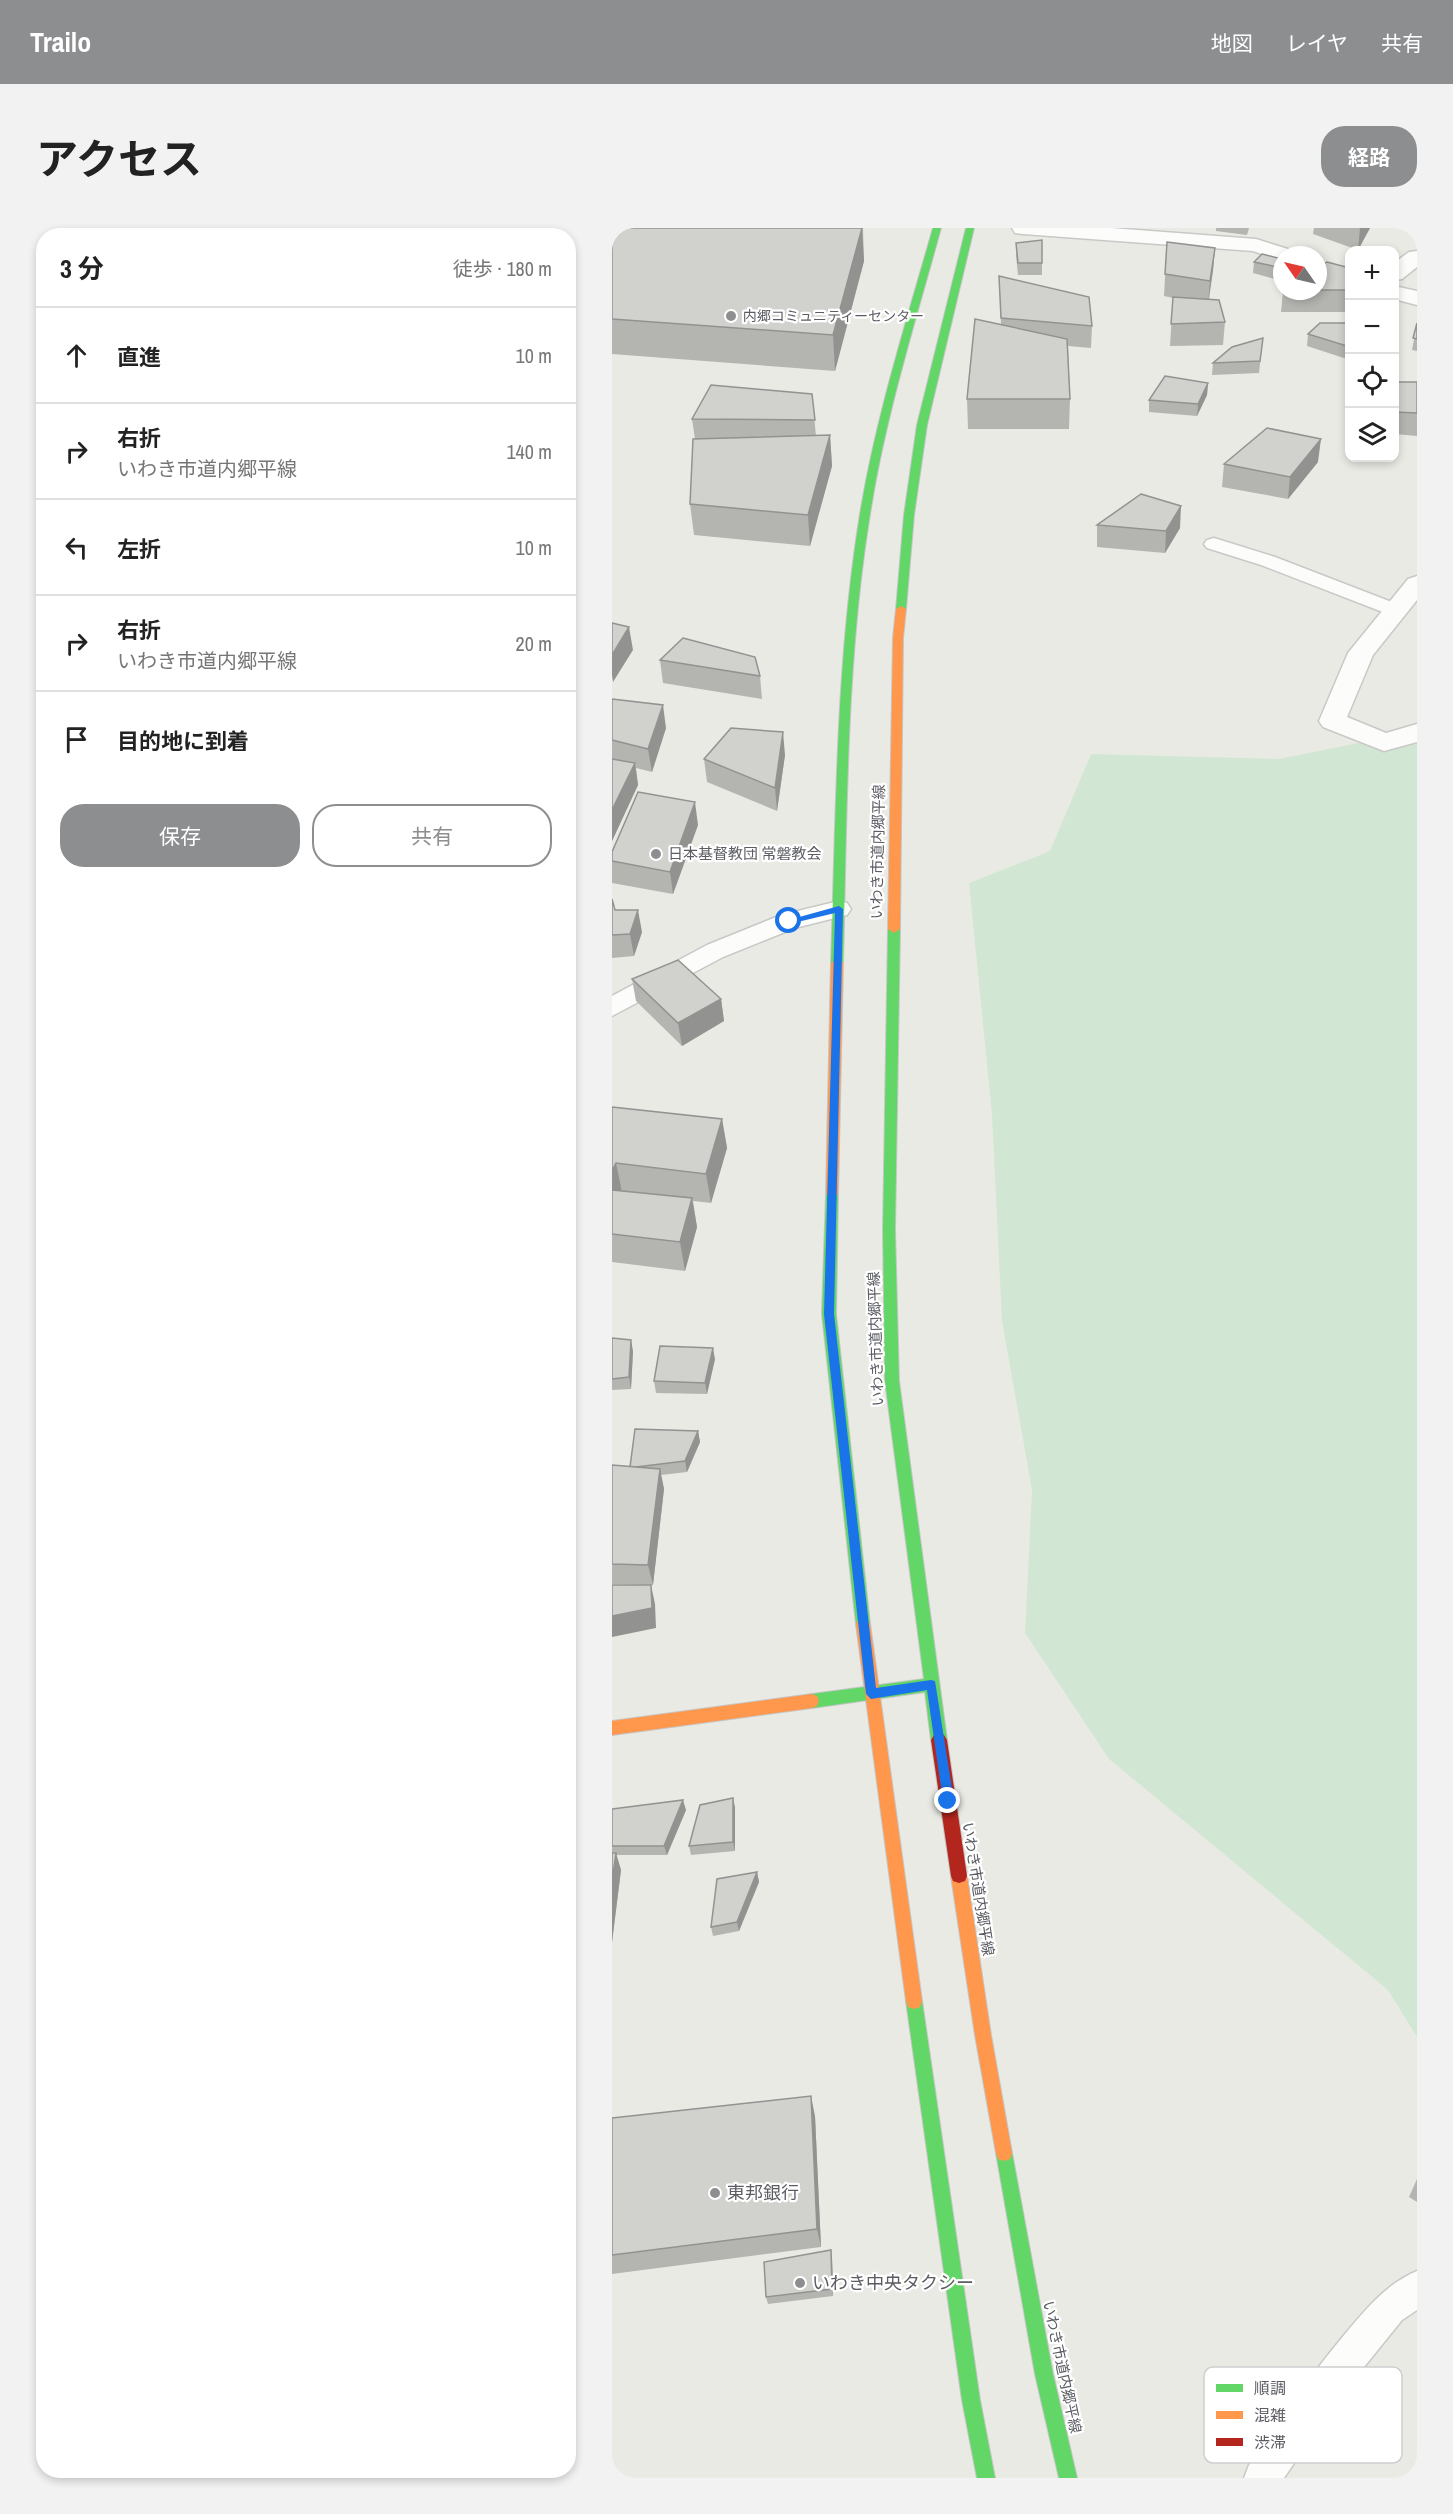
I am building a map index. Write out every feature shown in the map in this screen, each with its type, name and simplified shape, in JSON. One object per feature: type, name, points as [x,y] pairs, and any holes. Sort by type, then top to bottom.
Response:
[{"type":"street","points":[[937,228],[879,437],[859,554],[848,669],[839,909],[829,1314],[871,1694],[969,2388],[986,2478]]},
{"type":"street","name":"いわき市道内郷平線","points":[[970,228],[922,425],[909,515],[898,638],[889,1230],[892,1381],[931,1685],[983,2035],[1044,2374],[1068,2478]]},
{"type":"street","points":[[1023,228],[1256,245],[1273,251]]},
{"type":"street","points":[[1256,245],[1277,228]]},
{"type":"street","points":[[1399,271],[1417,257]]},
{"type":"street","points":[[1399,293],[1417,298]]},
{"type":"street","points":[[1417,584],[1361,653],[1332,720],[1384,742],[1417,733]]},
{"type":"street","points":[[612,1728],[931,1685]]},
{"type":"lane","points":[[1214,544],[1268,561],[1395,610]]},
{"type":"lane","points":[[612,1007],[715,951],[789,921],[839,909]]},
{"type":"lane","points":[[1341,2367],[1390,2308],[1417,2288]]},
{"type":"lane","points":[[1262,2478],[1272,2463]]},
{"type":"green space","points":[[1417,731],[1417,2037],[1388,1990],[1109,1759],[1025,1633],[1032,1490],[1002,1321],[992,1115],[969,883],[1050,851],[1091,754],[1279,759]]},
{"type":"building","name":"内郷コミュニティーセンター","points":[[612,228],[862,228],[833,335],[612,319]]},
{"type":"building","points":[[1042,240],[1042,263],[1018,263],[1016,243]]},
{"type":"building","points":[[1167,242],[1215,248],[1210,281],[1165,274]]},
{"type":"building","points":[[1262,254],[1273,257],[1273,266],[1254,262]]},
{"type":"building","points":[[1327,262],[1345,267],[1345,290],[1327,290]]},
{"type":"building","points":[[999,276],[1089,297],[1092,326],[1001,318]]},
{"type":"building","points":[[1173,297],[1219,300],[1225,322],[1171,324]]},
{"type":"building","points":[[975,319],[1067,339],[1070,399],[967,399]]},
{"type":"building","points":[[1320,323],[1345,323],[1345,345],[1308,334]]},
{"type":"building","points":[[1417,323],[1417,339],[1413,338]]},
{"type":"building","points":[[1263,338],[1260,361],[1213,363],[1232,347]]},
{"type":"building","points":[[1165,376],[1208,383],[1198,404],[1149,400]]},
{"type":"building","points":[[1399,382],[1417,382],[1417,413],[1399,412]]},
{"type":"building","points":[[711,385],[812,394],[815,420],[692,419]]},
{"type":"building","points":[[1267,428],[1321,439],[1290,477],[1224,464]]},
{"type":"building","points":[[830,435],[808,515],[690,504],[693,439]]},
{"type":"building","points":[[1141,494],[1181,506],[1166,531],[1097,525]]},
{"type":"building","points":[[612,623],[629,627],[612,655]]},
{"type":"building","points":[[683,638],[755,657],[760,676],[660,660]]},
{"type":"building","points":[[612,699],[663,705],[648,749],[612,740]]},
{"type":"building","points":[[731,728],[783,732],[775,788],[704,759]]},
{"type":"building","points":[[612,759],[635,763],[612,810]]},
{"type":"building","points":[[638,792],[695,802],[670,872],[612,861],[612,852]]},
{"type":"building","points":[[612,899],[615,910],[638,910],[630,934],[612,935]]},
{"type":"building","points":[[678,960],[721,999],[678,1023],[632,979]]},
{"type":"building","points":[[612,1107],[722,1119],[706,1174],[616,1163],[612,1171]]},
{"type":"building","points":[[612,1190],[692,1198],[680,1242],[612,1234]]},
{"type":"building","points":[[612,1338],[631,1340],[629,1377],[612,1379]]},
{"type":"building","points":[[660,1346],[713,1348],[705,1383],[654,1381]]},
{"type":"building","points":[[635,1429],[698,1431],[685,1461],[630,1467]]},
{"type":"building","points":[[612,1465],[660,1469],[648,1565],[612,1564]]},
{"type":"building","points":[[612,1585],[651,1585],[652,1608],[612,1616]]},
{"type":"building","points":[[733,1798],[733,1842],[689,1846],[700,1805]]},
{"type":"building","points":[[683,1800],[664,1846],[612,1846],[612,1809]]},
{"type":"building","points":[[612,1853],[616,1853],[612,1881]]},
{"type":"building","points":[[757,1872],[737,1922],[711,1927],[717,1879]]},
{"type":"building","name":"東邦銀行","points":[[811,2096],[817,2229],[612,2255],[612,2118]]},
{"type":"building","name":"いわき中央タクシー","points":[[831,2250],[832,2289],[766,2297],[764,2262]]},
{"type":"traffic: fast","points":[[837,963],[846,708],[859,555],[882,431],[937,228]]},
{"type":"traffic: fast","points":[[901,609],[909,515],[922,425],[970,228]]},
{"type":"traffic: fast","points":[[894,929],[889,1230],[892,1381],[939,1740]]},
{"type":"traffic: fast","points":[[832,1194],[829,1314],[863,1624]]},
{"type":"traffic: fast","points":[[812,1701],[931,1685]]},
{"type":"traffic: fast","points":[[914,2001],[971,2400],[986,2478]]},
{"type":"traffic: fast","points":[[1004,2153],[1044,2374],[1068,2478]]},
{"type":"traffic: slow","points":[[894,929],[898,638],[901,609]]},
{"type":"traffic: slow","points":[[832,1194],[837,963]]},
{"type":"traffic: slow","points":[[863,1624],[914,2001]]},
{"type":"traffic: slow","points":[[612,1728],[812,1701]]},
{"type":"traffic: slow","points":[[959,1876],[983,2035],[1004,2153]]},
{"type":"traffic: jam","points":[[939,1740],[959,1876]]},
{"type":"place","name":"内郷コミュニティーセンター","points":[[731,316]]},
{"type":"place","name":"日本基督教団 常磐教会","points":[[656,854]]},
{"type":"place","name":"東邦銀行","points":[[715,2193]]},
{"type":"place","name":"いわき中央タクシー","points":[[800,2283]]},
{"type":"route","points":[[789,921],[839,909],[829,1314],[871,1694],[931,1685],[948,1801]]}]
